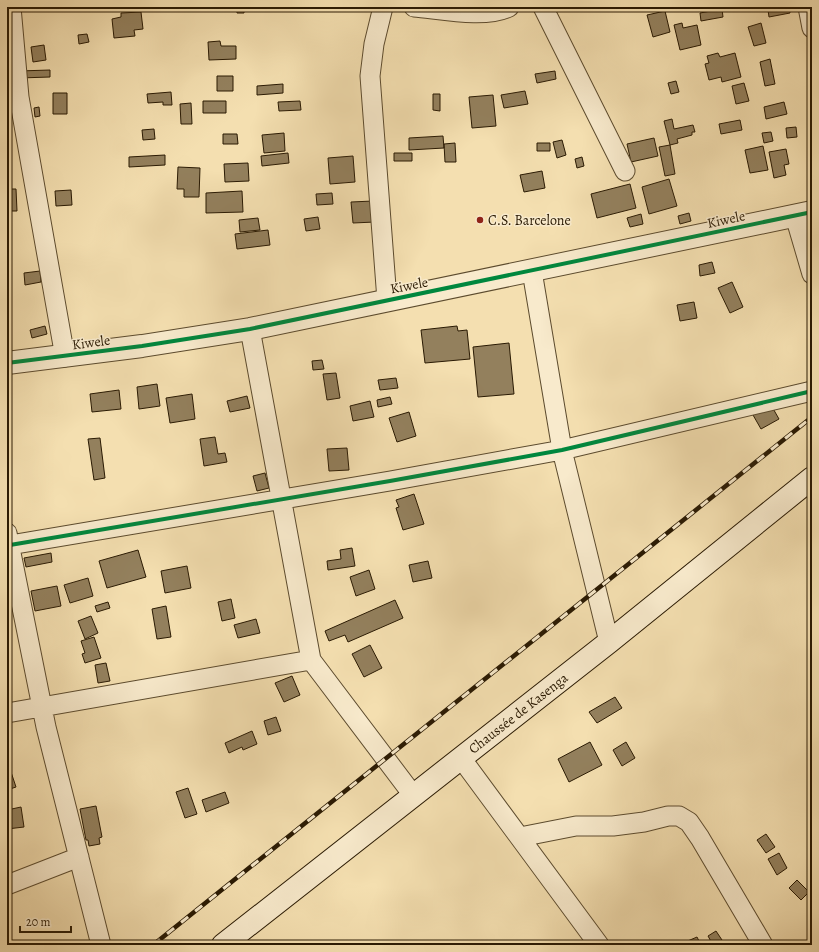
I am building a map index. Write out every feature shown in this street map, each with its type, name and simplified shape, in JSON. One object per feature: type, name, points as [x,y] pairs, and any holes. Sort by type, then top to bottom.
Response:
[{"type":"street","points":[[12,7],[18,96],[28,142],[65,357]]},
{"type":"street","points":[[383,7],[374,44],[370,76],[387,300]]},
{"type":"street","points":[[414,7],[480,14],[494,12],[508,7]]},
{"type":"street","points":[[544,7],[625,171]]},
{"type":"street","points":[[808,7],[812,28]]},
{"type":"street","points":[[804,214],[812,274]]},
{"type":"street","name":"Kiwele","points":[[7,363],[65,357],[250,329],[804,214]]},
{"type":"street","points":[[532,271],[562,450],[609,642]]},
{"type":"street","points":[[250,329],[311,660],[413,795]]},
{"type":"street","points":[[101,945],[42,707],[9,539],[281,499],[562,450],[812,391]]},
{"type":"street","name":"Chaussée de Kasenga","points":[[222,945],[609,642],[812,478]]},
{"type":"street","points":[[7,713],[311,660]]},
{"type":"street","points":[[461,758],[600,945]]},
{"type":"street","points":[[520,837],[576,826],[613,826],[644,822],[668,816],[679,816],[689,822],[700,838],[763,945]]},
{"type":"street","points":[[7,885],[79,856]]},
{"type":"building","points":[[237,7],[244,7],[244,13],[237,13]]},
{"type":"building","points":[[651,7],[673,7],[652,11]]},
{"type":"building","points":[[789,7],[790,13],[769,17],[768,10]]},
{"type":"building","points":[[722,9],[723,17],[701,21],[700,13]]},
{"type":"building","points":[[665,11],[670,32],[653,37],[647,15]]},
{"type":"building","points":[[141,12],[143,29],[134,30],[135,36],[114,38],[112,19],[121,17],[121,13]]},
{"type":"building","points":[[682,23],[683,28],[697,25],[701,45],[680,50],[674,25]]},
{"type":"building","points":[[761,23],[766,43],[754,46],[748,27]]},
{"type":"building","points":[[87,34],[89,42],[79,44],[78,35]]},
{"type":"building","points":[[220,41],[221,46],[236,46],[236,59],[209,60],[208,42]]},
{"type":"building","points":[[44,45],[46,60],[33,62],[31,47]]},
{"type":"building","points":[[718,53],[720,57],[735,53],[741,77],[722,82],[721,77],[709,80],[705,64],[709,63],[707,56]]},
{"type":"building","points":[[770,59],[775,84],[765,86],[760,62]]},
{"type":"building","points":[[50,70],[50,77],[19,78],[18,71]]},
{"type":"building","points":[[555,71],[556,79],[537,83],[535,74]]},
{"type":"building","points":[[217,76],[233,76],[233,91],[217,91]]},
{"type":"building","points":[[676,81],[679,92],[671,94],[668,83]]},
{"type":"building","points":[[744,83],[749,101],[736,104],[732,86]]},
{"type":"building","points":[[283,84],[283,93],[257,95],[257,86]]},
{"type":"building","points":[[525,91],[528,104],[504,108],[501,95]]},
{"type":"building","points":[[171,92],[172,105],[163,105],[163,102],[148,103],[147,94]]},
{"type":"building","points":[[53,93],[67,93],[67,114],[53,114]]},
{"type":"building","points":[[433,94],[440,94],[440,111],[433,110]]},
{"type":"building","points":[[493,95],[496,126],[472,128],[469,97]]},
{"type":"building","points":[[203,101],[226,101],[226,113],[203,113]]},
{"type":"building","points":[[300,101],[301,110],[279,111],[278,102]]},
{"type":"building","points":[[784,102],[787,114],[766,119],[764,107]]},
{"type":"building","points":[[191,103],[192,124],[181,124],[180,104]]},
{"type":"building","points":[[39,107],[40,116],[35,117],[34,108]]},
{"type":"building","points":[[672,119],[674,129],[693,125],[695,132],[692,132],[692,135],[677,139],[678,143],[670,145],[664,121]]},
{"type":"building","points":[[740,120],[742,130],[721,134],[719,124]]},
{"type":"building","points":[[796,127],[797,137],[787,138],[786,128]]},
{"type":"building","points":[[154,129],[155,139],[143,140],[142,130]]},
{"type":"building","points":[[771,132],[773,141],[764,143],[762,133]]},
{"type":"building","points":[[284,133],[285,151],[264,153],[262,135]]},
{"type":"building","points":[[223,134],[237,134],[238,144],[223,144]]},
{"type":"building","points":[[443,136],[444,148],[409,150],[409,138]]},
{"type":"building","points":[[654,138],[658,156],[631,162],[627,144]]},
{"type":"building","points":[[562,140],[566,155],[557,158],[553,142]]},
{"type":"building","points":[[455,143],[456,162],[445,162],[444,144]]},
{"type":"building","points":[[537,143],[550,143],[550,151],[537,151]]},
{"type":"building","points":[[670,145],[675,174],[665,176],[659,147]]},
{"type":"building","points":[[763,146],[768,170],[750,173],[745,150]]},
{"type":"building","points":[[786,149],[789,164],[784,165],[786,175],[774,178],[769,152]]},
{"type":"building","points":[[288,153],[289,163],[262,166],[261,156]]},
{"type":"building","points":[[394,153],[412,153],[412,161],[394,161]]},
{"type":"building","points":[[165,155],[165,165],[129,167],[129,157]]},
{"type":"building","points":[[353,156],[355,182],[330,184],[328,158]]},
{"type":"building","points":[[582,157],[584,166],[577,168],[575,159]]},
{"type":"building","points":[[248,163],[249,181],[225,182],[224,164]]},
{"type":"building","points":[[178,167],[200,168],[199,197],[184,197],[184,189],[177,189]]},
{"type":"building","points":[[542,171],[545,188],[524,192],[520,175]]},
{"type":"building","points":[[669,179],[677,206],[649,214],[642,187]]},
{"type":"building","points":[[630,184],[636,208],[597,218],[591,194]]},
{"type":"building","points":[[7,189],[16,189],[17,211],[7,211]]},
{"type":"building","points":[[71,190],[72,205],[56,206],[55,191]]},
{"type":"building","points":[[242,191],[243,212],[206,213],[206,193]]},
{"type":"building","points":[[332,193],[333,204],[317,205],[316,194]]},
{"type":"building","points":[[373,201],[375,222],[353,223],[351,202]]},
{"type":"building","points":[[689,213],[691,221],[680,224],[678,216]]},
{"type":"building","points":[[641,214],[643,224],[630,227],[627,218]]},
{"type":"building","points":[[318,217],[320,229],[306,231],[304,219]]},
{"type":"building","points":[[258,218],[260,230],[240,232],[239,220]]},
{"type":"building","points":[[268,230],[270,245],[237,249],[235,234]]},
{"type":"building","points":[[712,262],[715,273],[700,276],[699,265]]},
{"type":"building","points":[[40,271],[41,282],[25,285],[24,273]]},
{"type":"building","points":[[732,282],[743,307],[730,313],[718,288]]},
{"type":"building","points":[[694,302],[697,318],[680,321],[677,305]]},
{"type":"building","points":[[45,326],[47,334],[32,338],[30,330]]},
{"type":"building","points":[[457,326],[458,331],[467,330],[470,359],[425,363],[421,330]]},
{"type":"building","points":[[509,343],[514,394],[478,397],[473,347]]},
{"type":"building","points":[[322,360],[324,369],[313,370],[312,361]]},
{"type":"building","points":[[336,373],[340,398],[327,400],[323,374]]},
{"type":"building","points":[[396,378],[398,388],[380,390],[378,380]]},
{"type":"building","points":[[157,384],[160,406],[139,409],[137,387]]},
{"type":"building","points":[[119,390],[121,409],[92,412],[90,394]]},
{"type":"building","points":[[192,394],[195,419],[170,423],[166,398]]},
{"type":"building","points":[[247,396],[250,408],[230,412],[227,401]]},
{"type":"building","points":[[390,397],[392,404],[378,407],[377,400]]},
{"type":"building","points":[[370,401],[374,417],[353,421],[350,406]]},
{"type":"building","points":[[771,405],[779,419],[761,429],[753,415]]},
{"type":"building","points":[[409,412],[416,436],[397,442],[389,418]]},
{"type":"building","points":[[215,437],[218,454],[225,453],[227,462],[204,466],[200,439]]},
{"type":"building","points":[[100,438],[105,478],[94,480],[88,439]]},
{"type":"building","points":[[347,448],[349,470],[329,471],[327,449]]},
{"type":"building","points":[[265,473],[269,488],[257,491],[253,476]]},
{"type":"building","points":[[414,494],[424,524],[403,530],[396,508],[399,507],[396,500]]},
{"type":"building","points":[[352,548],[355,566],[328,570],[327,561],[341,559],[340,550]]},
{"type":"building","points":[[138,550],[146,577],[107,588],[99,561]]},
{"type":"building","points":[[51,553],[52,562],[26,567],[24,558]]},
{"type":"building","points":[[428,561],[432,578],[413,582],[409,565]]},
{"type":"building","points":[[187,566],[191,588],[165,593],[161,571]]},
{"type":"building","points":[[369,570],[375,589],[356,596],[350,577]]},
{"type":"building","points":[[88,578],[93,596],[70,603],[64,585]]},
{"type":"building","points":[[57,586],[61,606],[35,611],[31,591]]},
{"type":"building","points":[[231,599],[235,618],[222,621],[218,602]]},
{"type":"building","points":[[395,600],[403,618],[348,642],[345,635],[329,641],[325,631]]},
{"type":"building","points":[[108,602],[110,608],[97,612],[95,606]]},
{"type":"building","points":[[166,606],[171,637],[157,639],[152,609]]},
{"type":"building","points":[[91,616],[98,633],[85,639],[78,621]]},
{"type":"building","points":[[256,619],[260,633],[238,638],[234,625]]},
{"type":"building","points":[[94,637],[101,658],[85,663],[82,654],[85,653],[81,641]]},
{"type":"building","points":[[370,645],[382,668],[364,677],[352,654]]},
{"type":"building","points":[[106,663],[110,681],[98,683],[95,665]]},
{"type":"building","points":[[292,676],[300,695],[284,702],[275,683]]},
{"type":"building","points":[[615,697],[622,708],[597,723],[589,712]]},
{"type":"building","points":[[276,717],[281,731],[268,735],[264,721]]},
{"type":"building","points":[[252,731],[257,744],[243,750],[242,747],[229,753],[225,743]]},
{"type":"building","points":[[590,742],[602,765],[569,782],[558,759]]},
{"type":"building","points":[[626,742],[635,758],[622,766],[613,750]]},
{"type":"building","points":[[10,769],[16,787],[7,790],[7,770]]},
{"type":"building","points":[[188,788],[197,814],[185,818],[176,792]]},
{"type":"building","points":[[225,792],[229,803],[206,812],[202,800]]},
{"type":"building","points":[[96,806],[102,837],[99,838],[100,844],[89,846],[88,840],[86,840],[80,809]]},
{"type":"building","points":[[21,807],[24,827],[7,829],[7,810]]},
{"type":"building","points":[[766,834],[775,847],[766,853],[757,840]]},
{"type":"building","points":[[779,853],[787,868],[777,875],[768,859]]},
{"type":"building","points":[[797,880],[809,892],[801,900],[789,888]]},
{"type":"building","points":[[716,931],[722,940],[713,945],[708,936]]},
{"type":"building","points":[[697,937],[701,945],[684,945],[683,943]]},
{"type":"railway","points":[[153,945],[812,417]]},
{"type":"cycle path","points":[[7,363],[142,346],[250,329],[812,212]]},
{"type":"cycle path","points":[[10,545],[390,481],[562,450],[812,391]]},
{"type":"place","name":"C.S. Barcelone","points":[[480,220]]}]
